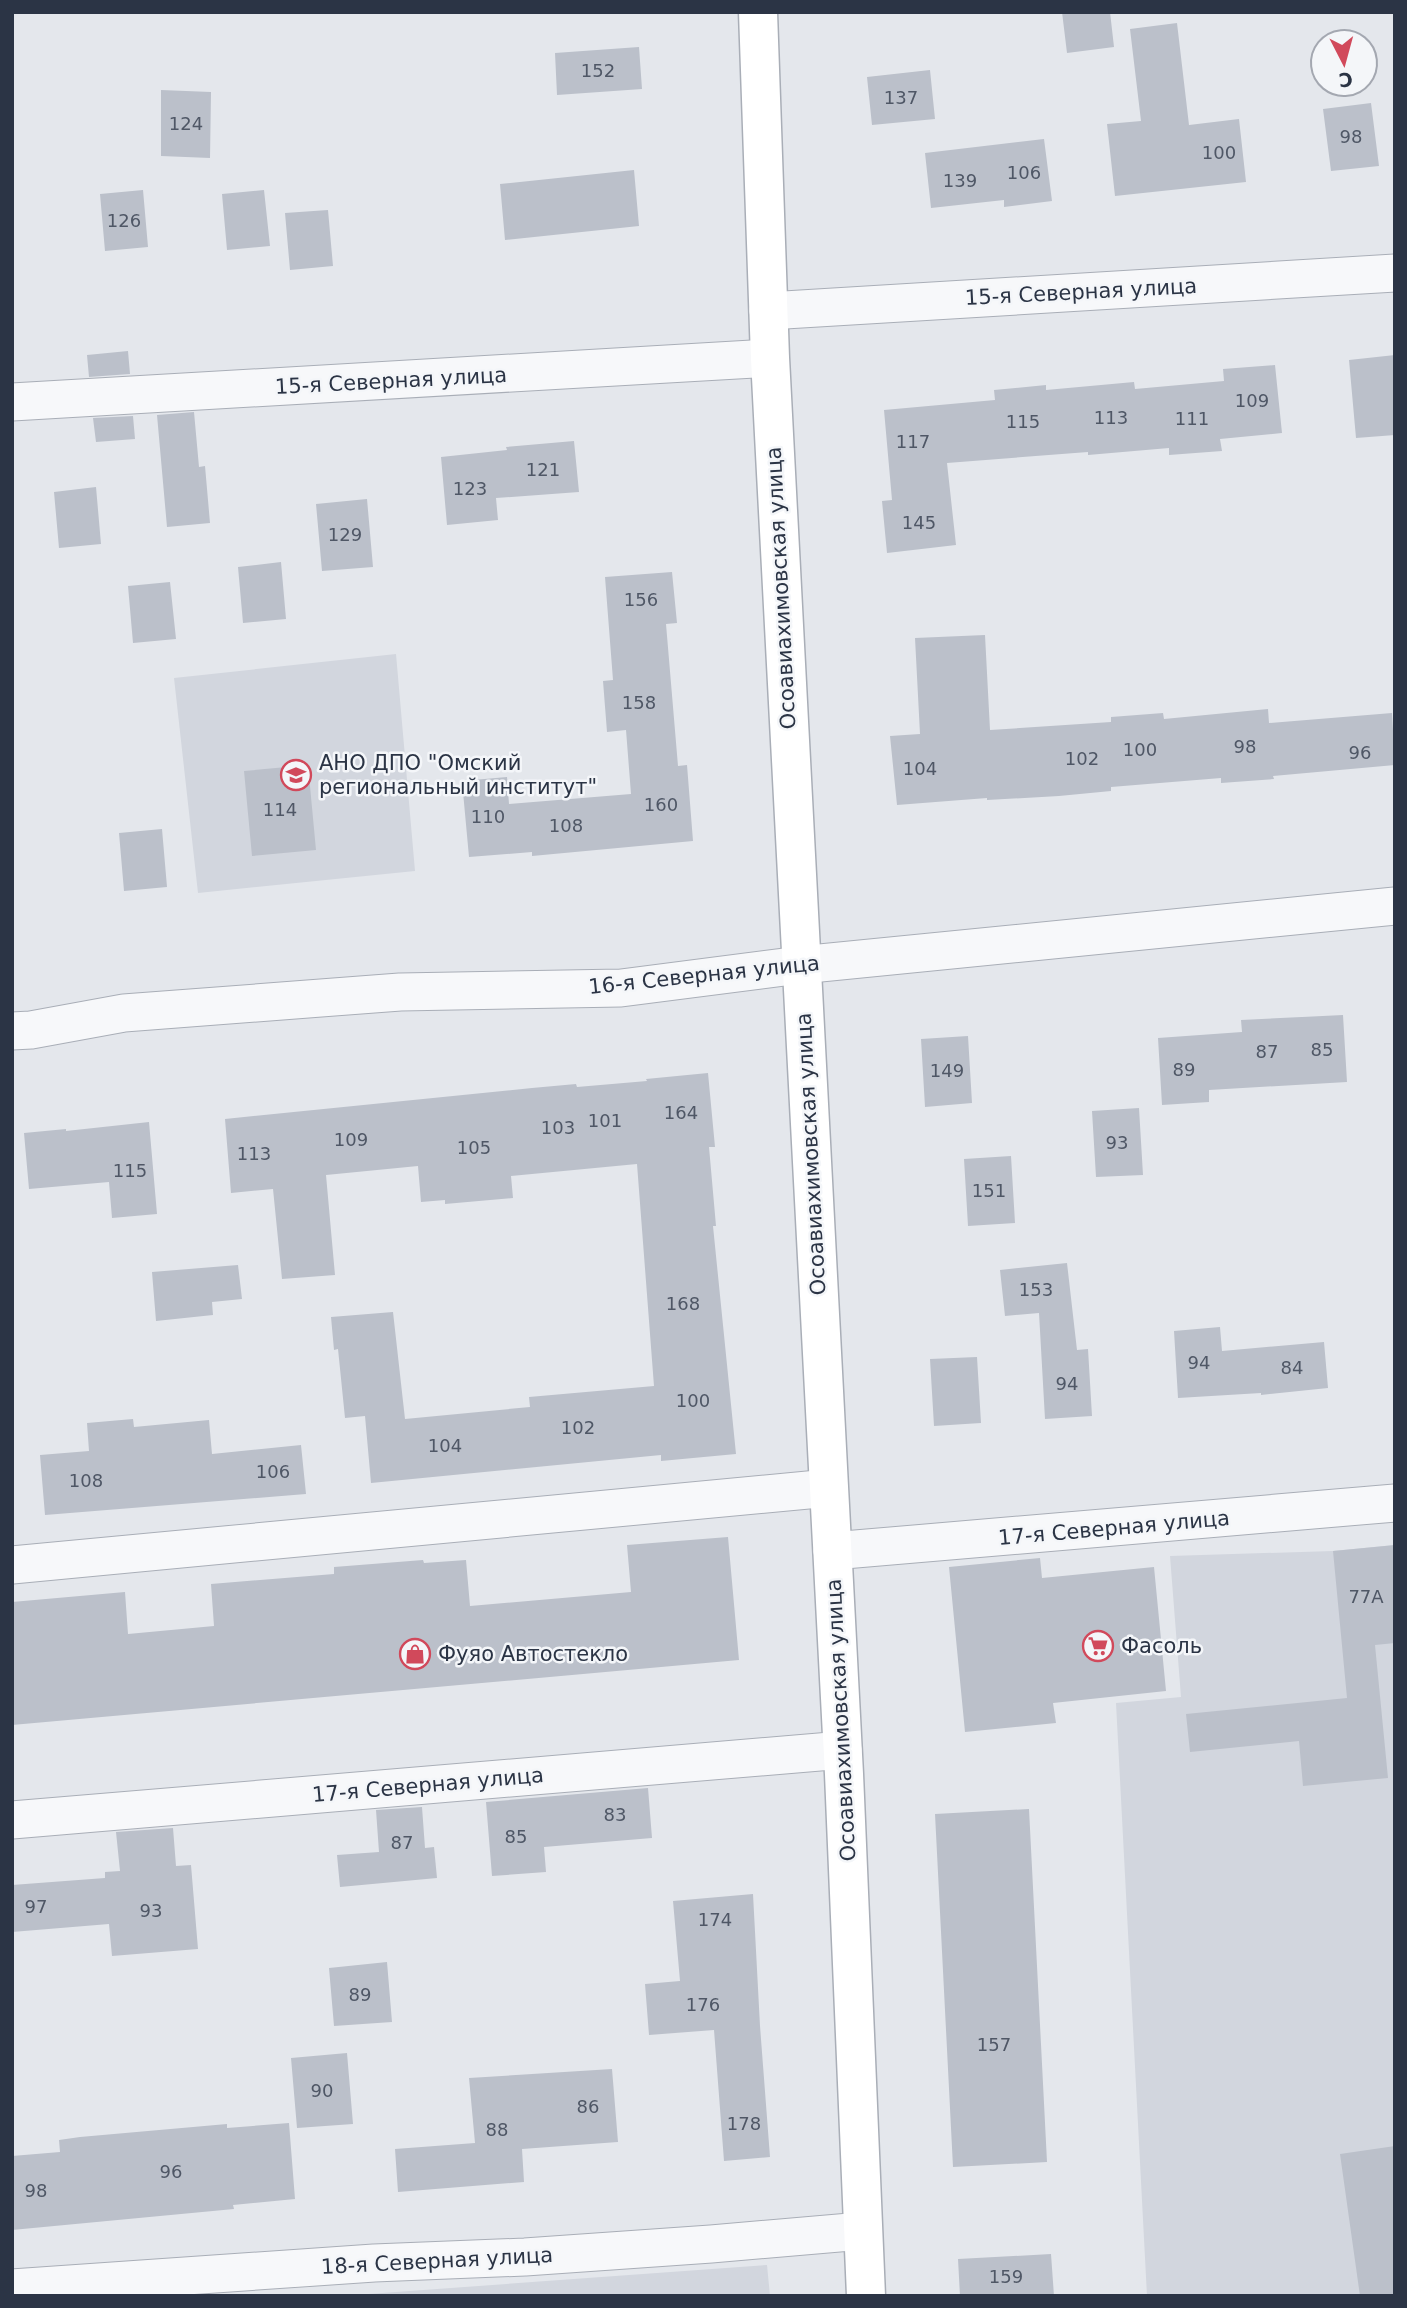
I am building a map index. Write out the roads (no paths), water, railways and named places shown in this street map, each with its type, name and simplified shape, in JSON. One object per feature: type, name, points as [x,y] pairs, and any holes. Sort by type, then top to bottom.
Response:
[{"type":"street","name":"Осоавиахимовская улица","points":[[758,12],[770,358],[843,1750],[866,2296]]},
{"type":"street","name":"15-я Северная улица","points":[[768,311],[1395,273]]},
{"type":"street","name":"15-я Северная улица","points":[[12,402],[770,358]]},
{"type":"street","name":"16-я Северная улица","points":[[12,1031],[124,1013],[400,992],[621,988],[800,965],[1395,906]]},
{"type":"street","points":[[12,1565],[829,1488]]},
{"type":"street","name":"17-я Северная улица","points":[[832,1551],[1395,1503]]},
{"type":"street","name":"17-я Северная улица","points":[[12,1820],[843,1750]]},
{"type":"street","name":"18-я Северная улица","points":[[12,2288],[374,2263],[618,2250],[862,2231]]},
{"type":"place","name":"АНО ДПО \"Омский региональный институт\"","points":[[296,775]]},
{"type":"place","name":"Фасоль","points":[[1098,1646]]},
{"type":"place","name":"Фуяо Автостекло","points":[[415,1654]]}]
